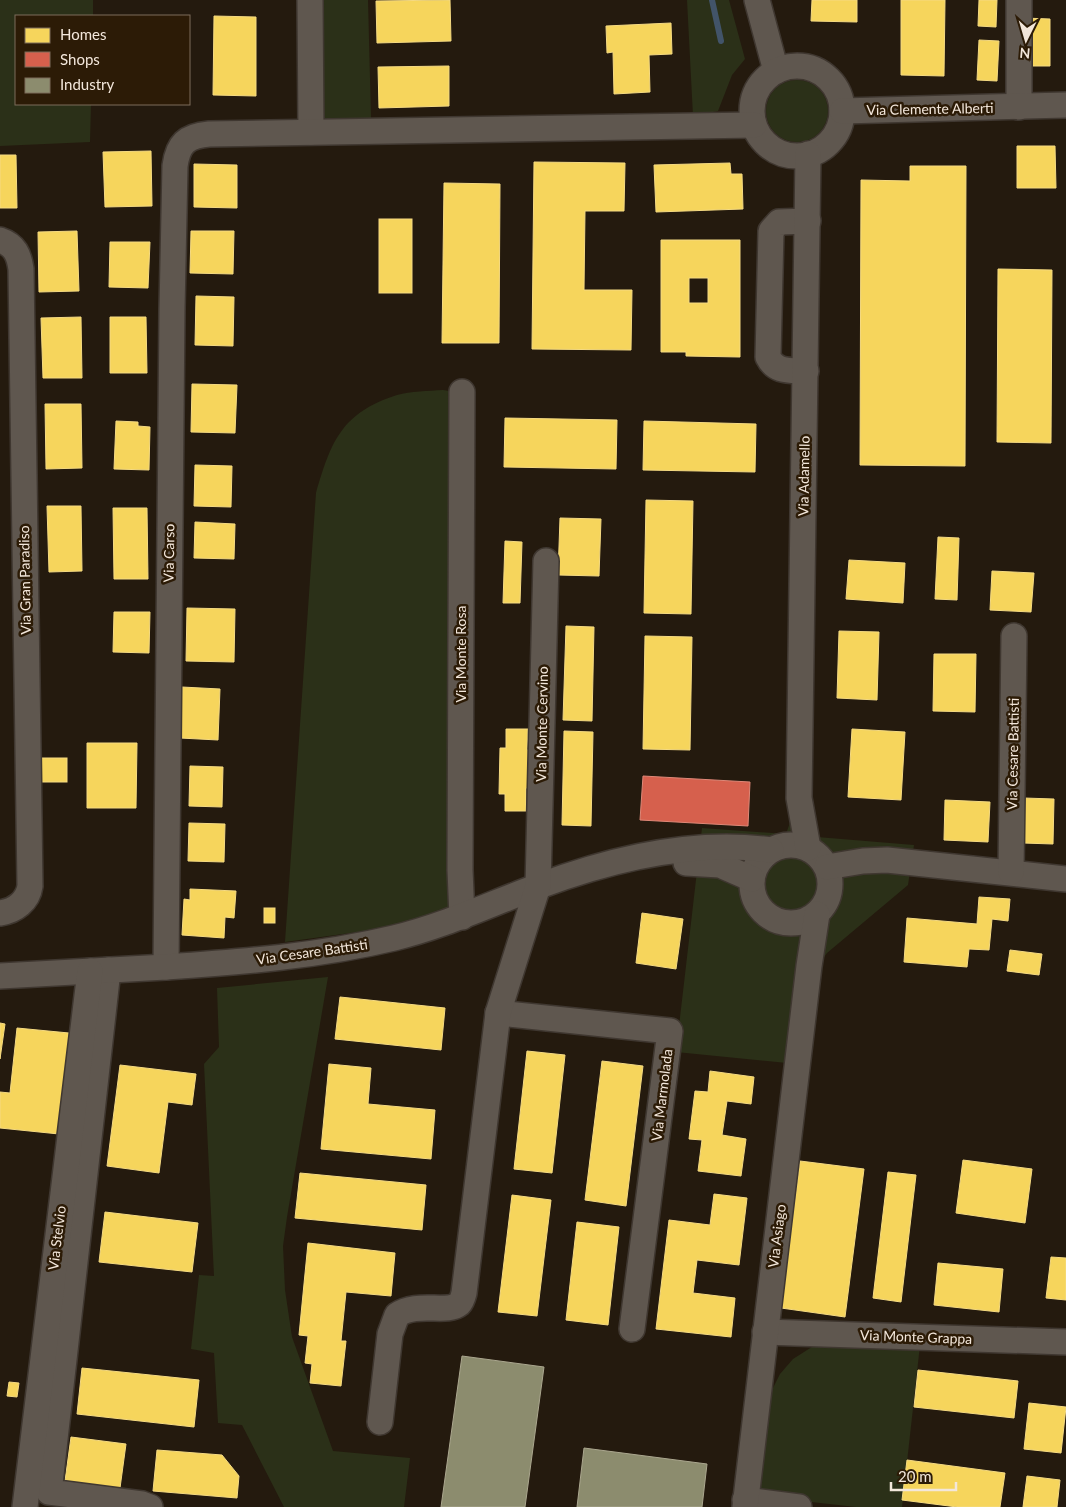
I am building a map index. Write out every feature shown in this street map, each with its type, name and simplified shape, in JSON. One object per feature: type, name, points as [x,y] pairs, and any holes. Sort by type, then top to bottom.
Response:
[{"type":"street","points":[[310,0],[311,132],[754,125]]},
{"type":"street","points":[[757,0],[776,71]]},
{"type":"street","points":[[1019,0],[1019,107]]},
{"type":"street","points":[[798,66],[820,72],[827,78],[836,88],[841,101],[842,111],[840,124],[834,136],[821,149],[808,154],[790,155],[773,149],[760,137],[754,125],[751,111],[755,93],[762,82],[776,71],[785,67],[798,66]]},
{"type":"street","name":"Via Clemente Alberti","points":[[842,111],[1066,105]]},
{"type":"street","name":"Via Carso","points":[[166,967],[175,166],[184,142],[197,135],[311,132]]},
{"type":"street","name":"Via Adamello","points":[[808,154],[798,798],[808,848]]},
{"type":"street","points":[[806,371],[778,369],[768,357],[771,231],[779,222],[808,221]]},
{"type":"street","name":"Via Gran Paradiso","points":[[0,240],[8,243],[16,250],[19,256],[20,269],[30,886],[27,896],[22,902],[11,910],[0,913]]},
{"type":"street","name":"Via Monte Rosa","points":[[462,392],[460,860],[462,917]]},
{"type":"street","name":"Via Monte Cervino","points":[[538,886],[546,561]]},
{"type":"street","name":"Via Cesare Battisti","points":[[1011,872],[1014,636]]},
{"type":"street","name":"Via Adamello","points":[[777,848],[798,798]]},
{"type":"street","points":[[794,844],[808,848],[822,859],[831,878],[830,893],[824,906],[817,914],[802,922],[783,922],[772,918],[759,907],[752,893],[752,879],[758,863],[777,848],[794,844]]},
{"type":"street","name":"Via Cesare Battisti","points":[[0,976],[166,967],[260,960],[325,952],[394,938],[431,928],[578,872],[661,852],[723,847],[777,848]]},
{"type":"street","points":[[827,867],[863,861],[887,860],[1066,879]]},
{"type":"street","name":"Via Cesare Battisti","points":[[611,864],[711,864],[727,866],[752,879]]},
{"type":"street","points":[[380,1422],[390,1334],[397,1315],[402,1311],[414,1308],[450,1307],[458,1304],[463,1298],[498,1012],[538,886]]},
{"type":"street","name":"Via Asiago","points":[[745,1503],[809,966],[817,914]]},
{"type":"street","points":[[783,922],[809,966]]},
{"type":"street","name":"Via Stelvio","points":[[25,1506],[36,1495],[49,1492],[99,971]]},
{"type":"street","name":"Via Stelvio","points":[[25,1506],[99,971]]},
{"type":"street","name":"Via Marmolada","points":[[498,1012],[670,1031],[632,1329]]},
{"type":"street","name":"Via Monte Grappa","points":[[765,1332],[1066,1342]]},
{"type":"street","points":[[49,1492],[142,1504],[150,1507]]},
{"type":"street","points":[[745,1503],[799,1507]]},
{"type":"green space","points":[[0,0],[93,0],[93,15],[15,15],[15,105],[91,105],[90,142],[0,146]]},
{"type":"green space","points":[[318,0],[368,0],[371,118],[320,119]]},
{"type":"green space","points":[[687,0],[729,0],[745,59],[732,75],[718,111],[693,116]]},
{"type":"green space","points":[[797,80],[809,83],[819,89],[825,99],[828,111],[825,123],[819,133],[809,139],[797,142],[785,139],[775,133],[769,123],[766,111],[769,99],[775,89],[785,83]]},
{"type":"green space","points":[[443,390],[462,393],[453,910],[394,927],[285,942],[316,493],[333,444],[351,420],[378,402],[397,395]]},
{"type":"green space","points":[[798,799],[805,836],[914,845],[908,885],[827,953],[807,981],[797,1064],[676,1052],[702,828],[786,834]]},
{"type":"green space","points":[[328,977],[283,1246],[285,1290],[292,1337],[333,1451],[410,1458],[404,1507],[284,1507],[242,1425],[218,1423],[214,1353],[191,1349],[199,1275],[214,1276],[204,1064],[219,1047],[217,988]]},
{"type":"green space","points":[[815,1345],[920,1345],[902,1507],[856,1507],[758,1496],[770,1394],[780,1374],[793,1359]]},
{"type":"building: Homes","points":[[450,0],[451,41],[377,43],[376,1]]},
{"type":"building: Homes","points":[[812,0],[857,0],[857,22],[811,21]]},
{"type":"building: Homes","points":[[901,0],[945,0],[944,76],[901,75]]},
{"type":"building: Homes","points":[[979,0],[997,0],[996,27],[978,26]]},
{"type":"building: Homes","points":[[214,16],[256,17],[256,96],[213,95]]},
{"type":"building: Homes","points":[[1024,18],[1050,19],[1050,66],[1024,66]]},
{"type":"building: Homes","points":[[671,23],[672,54],[649,55],[650,92],[614,94],[613,52],[607,53],[606,26]]},
{"type":"building: Homes","points":[[979,40],[999,41],[997,81],[977,80]]},
{"type":"building: Homes","points":[[449,66],[449,106],[379,108],[378,67]]},
{"type":"building: Homes","points":[[1017,146],[1055,146],[1056,188],[1017,188]]},
{"type":"building: Homes","points":[[151,151],[152,206],[105,207],[103,152]]},
{"type":"building: Homes","points":[[0,155],[16,155],[17,208],[0,208]]},
{"type":"building: Homes","points":[[534,162],[625,163],[624,211],[585,211],[584,290],[632,290],[631,350],[532,349]]},
{"type":"building: Homes","points":[[730,163],[731,174],[742,174],[743,209],[656,212],[654,165]]},
{"type":"building: Homes","points":[[194,164],[237,165],[237,208],[194,207]]},
{"type":"building: Homes","points":[[910,166],[966,166],[965,466],[860,465],[861,180],[910,181]]},
{"type":"building: Homes","points":[[444,183],[500,184],[499,343],[442,343]]},
{"type":"building: Homes","points":[[379,219],[412,219],[412,293],[379,293]]},
{"type":"building: Homes","points":[[77,231],[79,291],[39,292],[38,232]]},
{"type":"building: Homes","points":[[191,231],[234,231],[233,274],[190,273]]},
{"type":"building: Homes","points":[[661,240],[740,240],[740,357],[686,356],[686,352],[661,352]],"holes":[[[689,278],[708,278],[708,303],[689,303]]]},
{"type":"building: Homes","points":[[110,242],[150,242],[148,288],[109,287]]},
{"type":"building: Homes","points":[[998,269],[1052,270],[1051,443],[997,442]]},
{"type":"building: Homes","points":[[196,296],[234,297],[233,346],[195,345]]},
{"type":"building: Homes","points":[[81,317],[82,378],[43,378],[41,318]]},
{"type":"building: Homes","points":[[110,317],[146,317],[147,373],[110,373]]},
{"type":"building: Homes","points":[[192,384],[237,385],[235,433],[191,432]]},
{"type":"building: Homes","points":[[45,404],[81,404],[82,468],[46,469]]},
{"type":"building: Homes","points":[[505,418],[617,420],[616,469],[504,467]]},
{"type":"building: Homes","points":[[116,421],[138,422],[138,426],[150,427],[149,470],[114,469]]},
{"type":"building: Homes","points":[[644,421],[756,424],[755,472],[643,470]]},
{"type":"building: Homes","points":[[195,465],[232,466],[231,507],[194,506]]},
{"type":"building: Homes","points":[[646,500],[693,501],[691,614],[644,613]]},
{"type":"building: Homes","points":[[47,506],[81,506],[82,571],[49,572]]},
{"type":"building: Homes","points":[[113,508],[147,508],[148,579],[114,579]]},
{"type":"building: Homes","points":[[560,518],[601,519],[599,576],[558,575]]},
{"type":"building: Homes","points":[[195,522],[235,524],[234,559],[194,558]]},
{"type":"building: Homes","points":[[938,537],[959,538],[957,600],[935,599]]},
{"type":"building: Homes","points":[[505,541],[522,542],[520,603],[503,603]]},
{"type":"building: Homes","points":[[849,560],[905,563],[903,603],[846,599]]},
{"type":"building: Homes","points":[[992,571],[1034,573],[1031,612],[990,610]]},
{"type":"building: Homes","points":[[187,608],[235,609],[234,662],[186,661]]},
{"type":"building: Homes","points":[[114,612],[150,612],[149,653],[113,652]]},
{"type":"building: Homes","points":[[566,626],[594,627],[592,721],[563,720]]},
{"type":"building: Homes","points":[[839,631],[879,632],[877,700],[837,698]]},
{"type":"building: Homes","points":[[645,636],[692,637],[690,750],[643,749]]},
{"type":"building: Homes","points":[[934,654],[976,654],[975,712],[933,711]]},
{"type":"building: Homes","points":[[182,687],[220,689],[218,740],[180,738]]},
{"type":"building: Homes","points":[[506,729],[528,729],[527,750],[538,751],[537,788],[526,788],[526,811],[505,811],[505,794],[499,794],[500,748],[506,748]]},
{"type":"building: Homes","points":[[852,729],[905,732],[901,800],[848,797]]},
{"type":"building: Homes","points":[[564,731],[593,732],[591,826],[562,825]]},
{"type":"building: Homes","points":[[87,743],[137,743],[136,808],[87,808]]},
{"type":"building: Homes","points":[[41,758],[67,758],[67,782],[41,782]]},
{"type":"building: Homes","points":[[190,766],[223,767],[222,807],[189,806]]},
{"type":"building: Homes","points":[[1024,798],[1054,799],[1053,844],[1023,843]]},
{"type":"building: Homes","points":[[945,800],[990,802],[988,842],[944,840]]},
{"type":"building: Homes","points":[[189,823],[225,824],[224,862],[188,861]]},
{"type":"building: Homes","points":[[190,889],[236,891],[234,918],[225,917],[224,938],[182,935],[184,899],[190,900]]},
{"type":"building: Homes","points":[[979,897],[1010,899],[1008,921],[992,919],[989,950],[969,949],[967,967],[904,962],[907,918],[977,924]]},
{"type":"building: Homes","points":[[264,908],[275,908],[275,923],[264,923]]},
{"type":"building: Homes","points":[[642,913],[683,919],[676,969],[636,963]]},
{"type":"building: Homes","points":[[1010,950],[1042,954],[1039,975],[1007,971]]},
{"type":"building: Homes","points":[[340,997],[445,1008],[441,1050],[335,1039]]},
{"type":"building: Homes","points":[[0,1023],[5,1024],[0,1059]]},
{"type":"building: Homes","points":[[17,1028],[69,1033],[59,1134],[0,1128],[0,1092],[10,1093]]},
{"type":"building: Homes","points":[[527,1051],[565,1055],[552,1173],[514,1169]]},
{"type":"building: Homes","points":[[602,1061],[643,1066],[626,1206],[585,1200]]},
{"type":"building: Homes","points":[[329,1064],[371,1068],[368,1104],[435,1110],[431,1159],[321,1149]]},
{"type":"building: Homes","points":[[120,1065],[196,1074],[192,1105],[168,1102],[159,1173],[107,1166]]},
{"type":"building: Homes","points":[[710,1071],[754,1077],[751,1104],[727,1101],[722,1135],[746,1139],[741,1176],[698,1171],[702,1140],[689,1139],[695,1091],[708,1092]]},
{"type":"building: Homes","points":[[963,1160],[1032,1169],[1025,1223],[956,1213]]},
{"type":"building: Homes","points":[[800,1161],[864,1169],[845,1317],[781,1308]]},
{"type":"building: Homes","points":[[888,1172],[916,1175],[901,1302],[873,1298]]},
{"type":"building: Homes","points":[[300,1173],[426,1185],[422,1230],[295,1218]]},
{"type":"building: Homes","points":[[714,1194],[747,1198],[739,1265],[697,1260],[693,1293],[735,1298],[731,1337],[656,1329],[669,1220],[710,1225]]},
{"type":"building: Homes","points":[[512,1195],[551,1200],[537,1316],[498,1312]]},
{"type":"building: Homes","points":[[105,1212],[198,1223],[192,1272],[99,1262]]},
{"type":"building: Homes","points":[[577,1222],[619,1227],[608,1325],[566,1320]]},
{"type":"building: Homes","points":[[308,1243],[395,1253],[391,1296],[346,1292],[341,1341],[346,1341],[341,1386],[310,1383],[312,1364],[305,1363],[308,1336],[299,1335]]},
{"type":"building: Homes","points":[[1051,1257],[1066,1258],[1066,1300],[1046,1298]]},
{"type":"building: Homes","points":[[938,1263],[1003,1269],[999,1312],[934,1305]]},
{"type":"building: Homes","points":[[82,1368],[199,1380],[194,1427],[77,1414]]},
{"type":"building: Homes","points":[[918,1370],[1018,1381],[1014,1418],[914,1407]]},
{"type":"building: Homes","points":[[9,1382],[19,1383],[17,1397],[7,1396]]},
{"type":"building: Homes","points":[[1029,1403],[1066,1407],[1061,1453],[1024,1449]]},
{"type":"building: Homes","points":[[71,1437],[126,1444],[120,1488],[65,1481]]},
{"type":"building: Homes","points":[[157,1450],[222,1455],[239,1476],[237,1498],[153,1491]]},
{"type":"building: Homes","points":[[907,1460],[1005,1473],[1000,1507],[957,1507],[902,1500]]},
{"type":"building: Homes","points":[[1027,1476],[1060,1480],[1057,1507],[1023,1507]]},
{"type":"building: Shops","points":[[643,776],[750,782],[748,826],[640,820]]},
{"type":"building: Industry","points":[[462,1356],[544,1367],[525,1507],[441,1507]]},
{"type":"building: Industry","points":[[584,1448],[707,1464],[702,1507],[577,1507]]},
{"type":"waterway","points":[[712,0],[721,41]]}]
